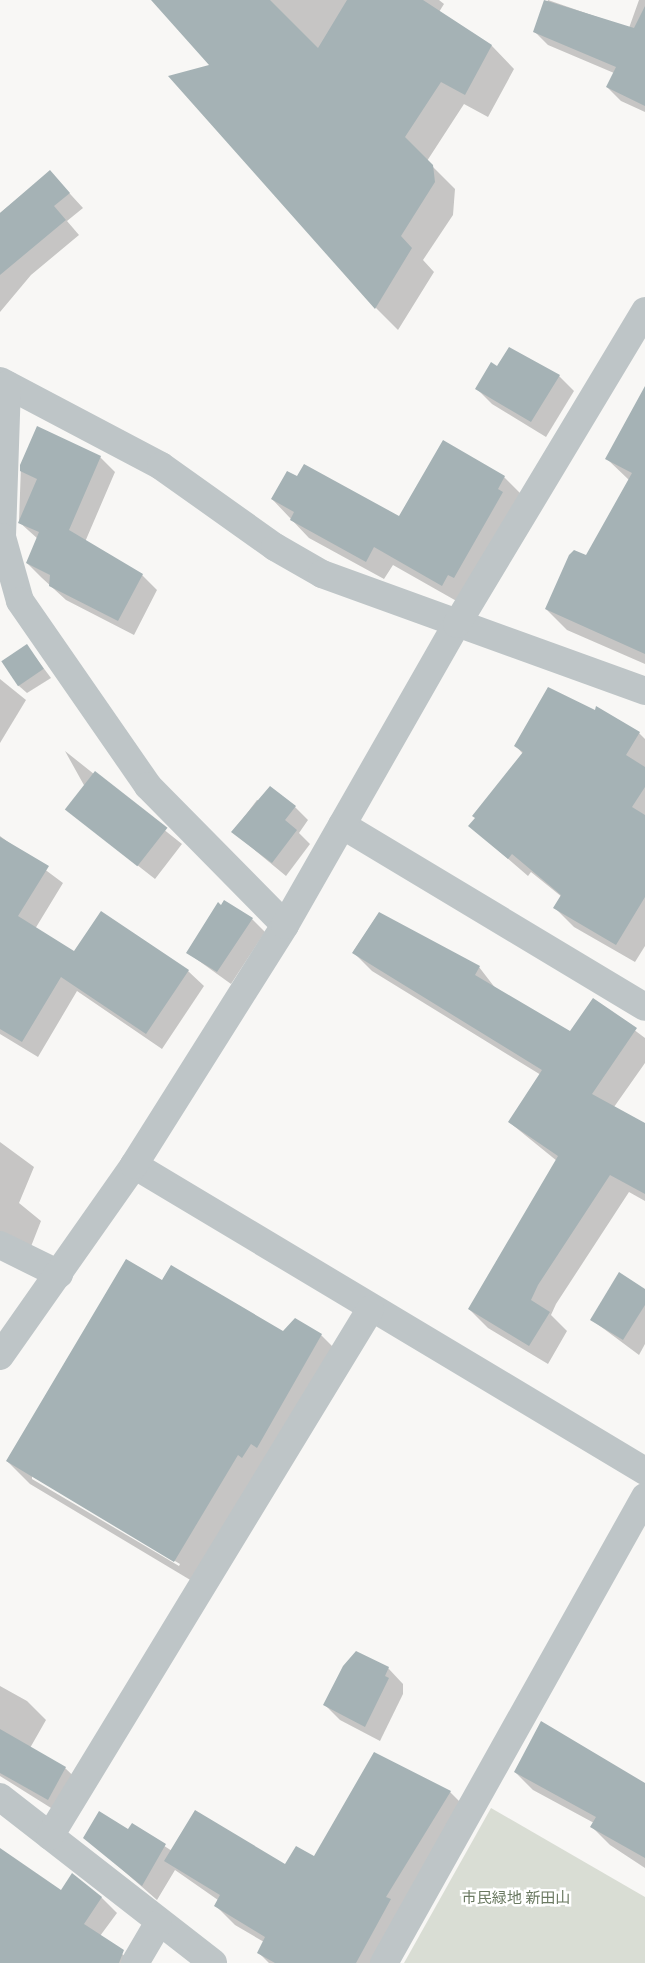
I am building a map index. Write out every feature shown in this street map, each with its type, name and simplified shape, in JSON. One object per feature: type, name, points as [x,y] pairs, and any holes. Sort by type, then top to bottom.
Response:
[{"type":"street","points":[[0,1356],[134,1165],[285,925],[457,624],[645,311]]},
{"type":"street","points":[[285,925],[148,786],[20,601],[2,537],[3,383],[161,466],[275,547],[322,574],[645,691]]},
{"type":"street","points":[[342,825],[645,1007]]},
{"type":"street","points":[[134,1165],[370,1310],[645,1471]]},
{"type":"street","points":[[0,1245],[59,1274]]},
{"type":"street","points":[[50,1836],[370,1310]]},
{"type":"street","points":[[384,1963],[645,1496]]},
{"type":"street","points":[[0,1798],[158,1924],[213,1963]]},
{"type":"street","points":[[135,1963],[158,1924]]},
{"type":"green space","name":"市民緑地 新田山","points":[[491,1808],[645,1897],[645,1963],[404,1963]]},
{"type":"building","points":[[151,0],[270,0],[318,48],[347,0],[423,0],[492,45],[465,95],[441,82],[405,137],[433,165],[435,182],[401,236],[412,248],[375,309],[168,76],[209,65]]},
{"type":"building","points":[[544,0],[634,28],[645,6],[645,106],[606,87],[616,67],[533,32]]},
{"type":"building","points":[[50,170],[70,193],[54,206],[66,220],[0,275],[0,213]]},
{"type":"building","points":[[509,347],[560,375],[531,422],[475,389],[491,362],[497,366]]},
{"type":"building","points":[[645,386],[645,654],[545,609],[569,555],[574,550],[586,555],[632,473],[605,459]]},
{"type":"building","points":[[37,426],[101,456],[69,530],[143,574],[118,621],[49,586],[50,575],[26,563],[39,532],[18,523],[37,479],[20,471],[20,465]]},
{"type":"building","points":[[443,440],[505,476],[498,489],[503,492],[454,578],[448,575],[442,586],[374,547],[366,562],[290,520],[294,512],[271,499],[287,471],[297,476],[304,464],[399,516]]},
{"type":"building","points":[[27,644],[44,669],[18,686],[1,661]]},
{"type":"building","points":[[548,687],[595,710],[596,706],[640,732],[626,755],[645,767],[645,787],[632,807],[645,815],[645,897],[616,945],[553,908],[561,895],[512,854],[508,859],[468,826],[475,818],[472,816],[523,752],[514,746]]},
{"type":"building","points":[[95,771],[167,828],[137,866],[65,810]]},
{"type":"building","points":[[270,786],[296,806],[285,820],[297,830],[272,863],[231,832]]},
{"type":"building","points":[[0,837],[49,866],[18,916],[74,951],[101,911],[189,970],[146,1034],[61,977],[22,1042],[0,1029]]},
{"type":"building","points":[[224,900],[253,918],[217,972],[186,953],[218,902],[221,905]]},
{"type":"building","points":[[379,912],[480,966],[475,975],[570,1031],[593,998],[637,1028],[592,1094],[645,1123],[645,1194],[610,1175],[538,1285],[531,1300],[550,1312],[529,1346],[468,1309],[558,1156],[508,1122],[542,1070],[352,953]]},
{"type":"building","points":[[126,1259],[162,1280],[171,1265],[283,1331],[295,1318],[322,1334],[257,1448],[251,1444],[242,1458],[238,1455],[174,1562],[6,1461]]},
{"type":"building","points":[[619,1272],[645,1289],[645,1305],[623,1340],[590,1320]]},
{"type":"building","points":[[356,1651],[389,1667],[385,1676],[389,1678],[365,1727],[323,1705],[343,1666]]},
{"type":"building","points":[[541,1721],[645,1783],[645,1858],[590,1827],[596,1817],[514,1772]]},
{"type":"building","points":[[0,1729],[66,1767],[48,1800],[0,1773]]},
{"type":"building","points":[[374,1752],[451,1791],[386,1897],[391,1899],[356,1963],[275,1963],[257,1953],[265,1937],[214,1906],[220,1895],[164,1861],[195,1810],[285,1864],[296,1846],[314,1856]]},
{"type":"building","points":[[99,1811],[128,1829],[132,1823],[166,1844],[142,1886],[83,1838]]},
{"type":"building","points":[[0,1848],[61,1890],[72,1873],[102,1897],[84,1924],[124,1950],[119,1963],[0,1963]]}]
